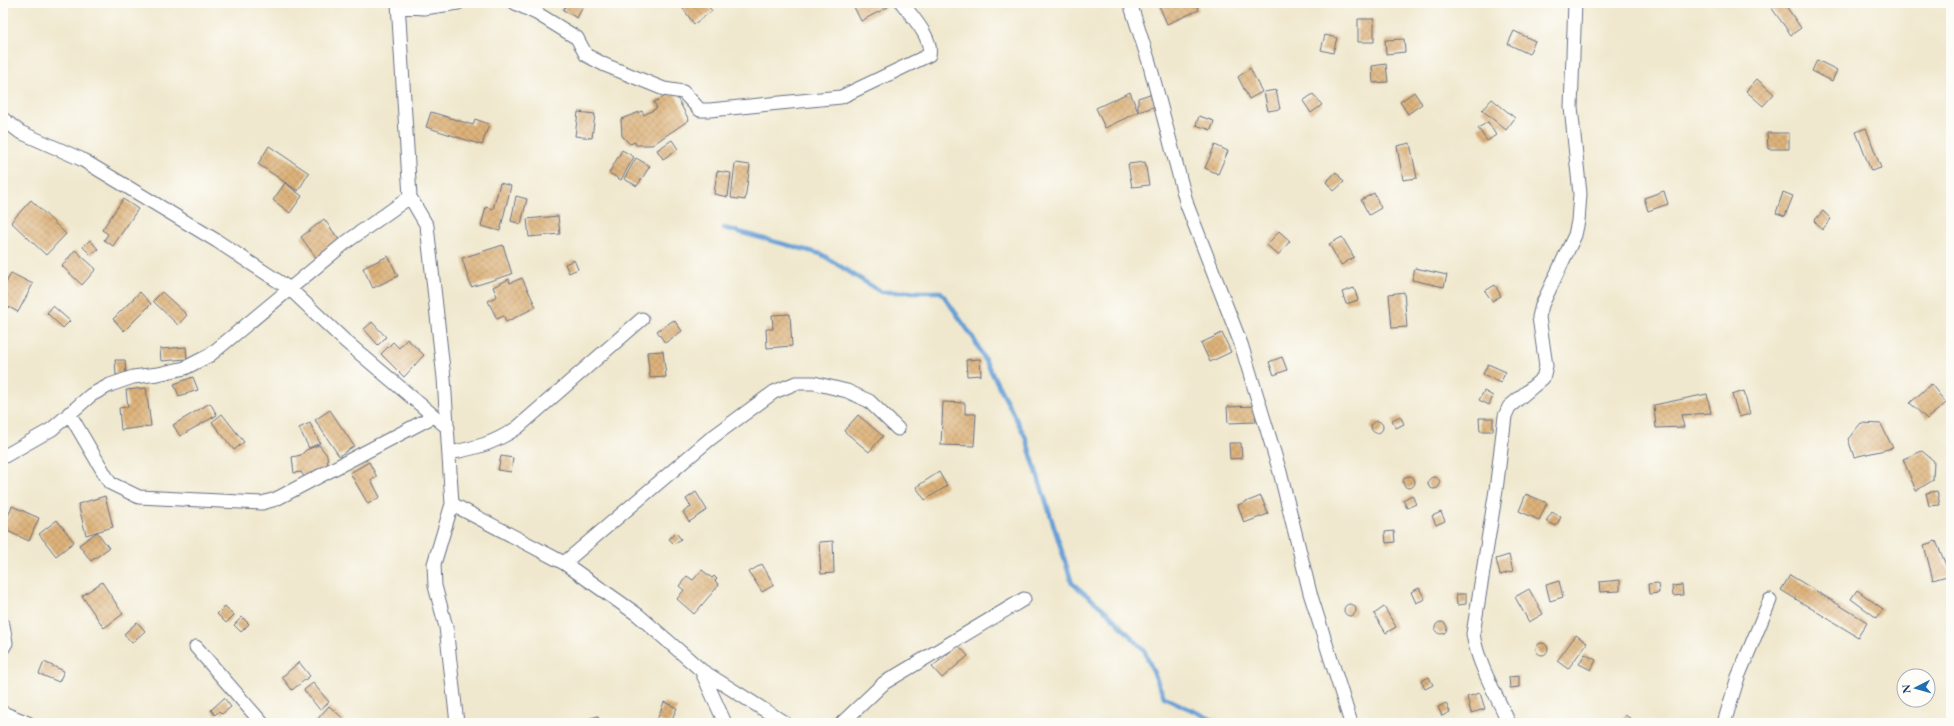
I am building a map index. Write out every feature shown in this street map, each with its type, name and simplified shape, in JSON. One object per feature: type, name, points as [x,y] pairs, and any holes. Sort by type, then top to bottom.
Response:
[{"type":"street","points":[[457,723],[446,628],[435,586],[434,564],[452,504],[448,428],[427,226],[410,197],[398,4],[424,8],[458,3]]},
{"type":"street","points":[[516,3],[538,14],[577,38],[586,54],[605,65],[664,89],[683,92],[700,110],[710,110],[841,97],[929,55],[930,49],[928,41],[902,3]]},
{"type":"street","points":[[1130,3],[1149,62],[1187,205],[1243,352],[1280,472],[1310,593],[1351,723]]},
{"type":"street","points":[[1509,723],[1481,663],[1475,648],[1473,634],[1496,490],[1505,416],[1509,407],[1543,378],[1546,366],[1539,317],[1542,305],[1575,235],[1578,221],[1580,194],[1571,107],[1575,3]]},
{"type":"street","points":[[3,119],[20,132],[81,159],[216,241],[290,289],[344,340],[448,428]]},
{"type":"street","points":[[3,457],[52,429],[69,413],[91,396],[110,385],[133,376],[158,374],[185,368],[210,355],[345,243],[410,197]]},
{"type":"street","points":[[450,453],[480,447],[497,441],[517,428],[642,319]]},
{"type":"street","points":[[564,563],[710,439],[774,392],[796,383],[814,383],[847,391],[869,401],[898,429]]},
{"type":"street","points":[[69,413],[110,483],[139,497],[262,503],[276,499],[434,416]]},
{"type":"street","points":[[452,504],[564,563],[638,615],[701,670],[785,723]]},
{"type":"street","points":[[842,723],[884,683],[1024,599]]},
{"type":"street","points":[[1724,723],[1738,677],[1770,600]]},
{"type":"street","points":[[3,625],[6,643],[3,648]]},
{"type":"street","points":[[196,647],[262,723]]},
{"type":"street","points":[[701,670],[725,723]]},
{"type":"street","points":[[3,713],[28,723]]},
{"type":"building","points":[[567,3],[585,3],[577,18],[563,10]]},
{"type":"building","points":[[679,3],[706,3],[712,11],[694,24]]},
{"type":"building","points":[[852,3],[886,3],[888,7],[861,21]]},
{"type":"building","points":[[1158,3],[1196,3],[1199,10],[1167,24]]},
{"type":"building","points":[[1768,3],[1784,3],[1801,28],[1791,35]]},
{"type":"building","points":[[1358,19],[1374,19],[1374,42],[1358,42]]},
{"type":"building","points":[[1514,31],[1535,41],[1529,54],[1508,44]]},
{"type":"building","points":[[1325,35],[1337,38],[1333,53],[1321,50]]},
{"type":"building","points":[[1404,39],[1405,52],[1386,54],[1385,40]]},
{"type":"building","points":[[1817,60],[1837,70],[1832,81],[1812,71]]},
{"type":"building","points":[[1386,64],[1388,82],[1373,83],[1372,66]]},
{"type":"building","points":[[1250,68],[1262,92],[1249,99],[1238,77]]},
{"type":"building","points":[[1757,79],[1774,94],[1763,106],[1746,91]]},
{"type":"building","points":[[1276,90],[1280,109],[1268,111],[1264,92]]},
{"type":"building","points":[[674,92],[689,120],[652,145],[636,145],[635,142],[630,144],[622,136],[621,119],[642,111],[644,115],[657,108],[654,102]]},
{"type":"building","points":[[1130,92],[1138,112],[1105,128],[1096,108]]},
{"type":"building","points":[[1414,92],[1422,104],[1408,114],[1400,102]]},
{"type":"building","points":[[1153,93],[1157,106],[1138,112],[1138,98]]},
{"type":"building","points":[[1313,94],[1322,105],[1311,113],[1303,101]]},
{"type":"building","points":[[1492,99],[1515,118],[1506,130],[1482,110]]},
{"type":"building","points":[[431,112],[473,125],[475,119],[489,124],[482,145],[426,127]]},
{"type":"building","points":[[578,112],[595,114],[592,138],[575,136]]},
{"type":"building","points":[[1199,116],[1214,121],[1211,130],[1196,125]]},
{"type":"building","points":[[1488,122],[1496,135],[1487,141],[1478,128]]},
{"type":"building","points":[[1866,128],[1881,168],[1871,171],[1856,132]]},
{"type":"building","points":[[1767,133],[1789,133],[1789,149],[1768,149]]},
{"type":"building","points":[[672,140],[678,149],[663,159],[657,150]]},
{"type":"building","points":[[1410,143],[1417,178],[1403,180],[1397,146]]},
{"type":"building","points":[[1215,145],[1228,151],[1218,174],[1205,168]]},
{"type":"building","points":[[269,146],[309,173],[298,191],[258,164]]},
{"type":"building","points":[[622,150],[634,157],[621,180],[609,173]]},
{"type":"building","points":[[636,158],[650,166],[637,186],[624,179]]},
{"type":"building","points":[[1145,162],[1149,185],[1132,187],[1128,164]]},
{"type":"building","points":[[735,163],[750,165],[745,200],[731,198]]},
{"type":"building","points":[[717,171],[731,173],[728,197],[714,194]]},
{"type":"building","points":[[1336,172],[1344,182],[1334,191],[1326,182]]},
{"type":"building","points":[[285,183],[302,196],[290,213],[273,200]]},
{"type":"building","points":[[500,183],[511,186],[500,231],[481,226],[486,207],[493,209]]},
{"type":"building","points":[[1664,191],[1668,204],[1648,211],[1644,198]]},
{"type":"building","points":[[1783,192],[1793,196],[1785,216],[1776,213]]},
{"type":"building","points":[[1374,193],[1381,208],[1369,215],[1361,200]]},
{"type":"building","points":[[516,196],[527,199],[521,224],[511,221]]},
{"type":"building","points":[[123,199],[138,209],[113,246],[104,240],[108,234],[102,230]]},
{"type":"building","points":[[31,200],[66,234],[46,255],[11,222]]},
{"type":"building","points":[[1823,211],[1831,219],[1822,230],[1814,221]]},
{"type":"building","points":[[558,216],[560,234],[529,237],[527,219]]},
{"type":"building","points":[[324,219],[340,241],[317,259],[301,237]]},
{"type":"building","points":[[1279,231],[1290,241],[1278,255],[1267,245]]},
{"type":"building","points":[[1342,237],[1354,257],[1341,265],[1329,244]]},
{"type":"building","points":[[90,240],[98,249],[91,255],[83,247]]},
{"type":"building","points":[[503,245],[512,274],[471,287],[462,258]]},
{"type":"building","points":[[75,250],[96,269],[82,285],[62,266]]},
{"type":"building","points":[[388,256],[398,276],[373,288],[363,268]]},
{"type":"building","points":[[574,260],[578,269],[569,273],[565,264]]},
{"type":"building","points":[[1415,268],[1447,275],[1444,287],[1412,280]]},
{"type":"building","points":[[11,273],[33,284],[18,312],[3,304],[3,289]]},
{"type":"building","points":[[522,278],[536,307],[506,322],[504,316],[497,319],[488,301],[497,296],[493,287],[509,279],[510,283]]},
{"type":"building","points":[[1495,285],[1501,296],[1492,301],[1485,291]]},
{"type":"building","points":[[1354,288],[1358,300],[1346,304],[1342,292]]},
{"type":"building","points":[[140,292],[151,304],[124,331],[113,319]]},
{"type":"building","points":[[162,292],[187,315],[178,325],[153,301]]},
{"type":"building","points":[[1404,292],[1407,327],[1392,328],[1389,294]]},
{"type":"building","points":[[53,306],[70,321],[63,328],[47,313]]},
{"type":"building","points":[[790,314],[792,346],[767,348],[766,329],[773,329],[772,315]]},
{"type":"building","points":[[674,320],[682,331],[665,343],[657,331]]},
{"type":"building","points":[[372,322],[386,337],[378,345],[364,329]]},
{"type":"building","points":[[1222,333],[1231,352],[1210,362],[1201,343]]},
{"type":"building","points":[[407,339],[424,355],[404,377],[381,354],[393,342],[399,348]]},
{"type":"building","points":[[186,347],[187,359],[161,361],[160,349]]},
{"type":"building","points":[[663,351],[666,377],[650,378],[647,352]]},
{"type":"building","points":[[1282,357],[1287,370],[1274,375],[1269,362]]},
{"type":"building","points":[[980,359],[981,375],[967,376],[966,360]]},
{"type":"building","points":[[115,360],[125,360],[126,374],[116,375]]},
{"type":"building","points":[[1488,364],[1506,372],[1500,383],[1483,374]]},
{"type":"building","points":[[193,377],[198,390],[179,396],[174,384]]},
{"type":"building","points":[[1931,384],[1946,403],[1927,419],[1910,403]]},
{"type":"building","points":[[146,388],[151,426],[121,430],[119,408],[128,407],[126,390]]},
{"type":"building","points":[[1484,391],[1493,396],[1489,405],[1479,400]]},
{"type":"building","points":[[1744,391],[1750,414],[1739,417],[1732,395]]},
{"type":"building","points":[[1707,394],[1711,413],[1681,415],[1684,427],[1656,428],[1654,405]]},
{"type":"building","points":[[943,402],[965,403],[965,414],[976,414],[974,446],[941,445]]},
{"type":"building","points":[[210,403],[217,415],[180,436],[173,425]]},
{"type":"building","points":[[1255,406],[1256,422],[1228,423],[1227,407]]},
{"type":"building","points":[[330,410],[354,446],[339,456],[315,420]]},
{"type":"building","points":[[222,414],[244,442],[234,450],[212,422]]},
{"type":"building","points":[[858,415],[883,436],[869,452],[844,431]]},
{"type":"building","points":[[1400,416],[1404,424],[1396,428],[1392,420]]},
{"type":"building","points":[[1479,418],[1493,418],[1493,431],[1480,431]]},
{"type":"building","points":[[1377,421],[1381,423],[1383,427],[1381,431],[1377,433],[1373,431],[1371,427],[1373,423]]},
{"type":"building","points":[[310,423],[320,443],[309,448],[299,428]]},
{"type":"building","points":[[1861,423],[1881,424],[1893,448],[1854,457],[1848,439]]},
{"type":"building","points":[[1229,443],[1241,443],[1242,458],[1230,459]]},
{"type":"building","points":[[319,445],[327,455],[328,466],[306,480],[301,472],[294,473],[292,457],[301,455],[306,450]]},
{"type":"building","points":[[1922,451],[1934,461],[1933,480],[1916,491],[1903,459]]},
{"type":"building","points":[[501,456],[513,458],[511,472],[498,470]]},
{"type":"building","points":[[369,462],[377,477],[371,480],[380,497],[368,504],[350,473]]},
{"type":"building","points":[[939,472],[947,486],[925,500],[916,487]]},
{"type":"building","points":[[1407,476],[1411,476],[1415,482],[1411,488],[1407,488],[1403,484],[1403,480]]},
{"type":"building","points":[[1434,477],[1438,479],[1440,483],[1438,487],[1434,489],[1430,487],[1428,483],[1430,479]]},
{"type":"building","points":[[1937,491],[1940,505],[1929,506],[1926,493]]},
{"type":"building","points":[[696,492],[707,510],[689,522],[683,512],[691,507],[686,499]]},
{"type":"building","points":[[1526,494],[1547,503],[1539,520],[1519,511]]},
{"type":"building","points":[[1412,495],[1416,504],[1407,508],[1403,500]]},
{"type":"building","points":[[105,496],[113,527],[86,535],[78,504]]},
{"type":"building","points":[[1261,496],[1268,514],[1244,523],[1238,505]]},
{"type":"building","points":[[12,506],[39,518],[29,541],[3,529]]},
{"type":"building","points":[[1441,512],[1445,521],[1436,525],[1432,516]]},
{"type":"building","points":[[1552,512],[1561,517],[1556,526],[1546,521]]},
{"type":"building","points":[[57,520],[74,542],[56,556],[39,534]]},
{"type":"building","points":[[1394,531],[1395,542],[1386,543],[1385,532]]},
{"type":"building","points":[[97,532],[109,548],[91,561],[79,545]]},
{"type":"building","points":[[676,533],[681,539],[674,544],[669,539]]},
{"type":"building","points":[[833,541],[834,573],[821,574],[819,542]]},
{"type":"building","points":[[1936,541],[1950,575],[1933,580],[1924,545]]},
{"type":"building","points":[[1509,555],[1513,571],[1500,575],[1496,559]]},
{"type":"building","points":[[762,564],[774,585],[762,592],[749,572]]},
{"type":"building","points":[[702,570],[712,578],[714,576],[717,579],[715,581],[719,585],[694,614],[677,599],[684,590],[679,586],[687,576],[693,580]]},
{"type":"building","points":[[1790,575],[1867,622],[1858,637],[1781,590]]},
{"type":"building","points":[[1620,580],[1620,591],[1600,592],[1599,582]]},
{"type":"building","points":[[1559,581],[1563,597],[1550,601],[1546,585]]},
{"type":"building","points":[[102,582],[123,614],[104,628],[82,596]]},
{"type":"building","points":[[1658,583],[1659,593],[1649,594],[1648,584]]},
{"type":"building","points":[[1682,585],[1683,595],[1673,596],[1672,586]]},
{"type":"building","points":[[1419,588],[1425,599],[1416,603],[1411,592]]},
{"type":"building","points":[[1529,589],[1543,614],[1529,622],[1515,597]]},
{"type":"building","points":[[1857,590],[1883,609],[1877,618],[1851,599]]},
{"type":"building","points":[[1456,594],[1466,594],[1466,604],[1457,605]]},
{"type":"building","points":[[1348,604],[1352,604],[1356,610],[1352,616],[1348,616],[1344,612],[1344,608]]},
{"type":"building","points":[[225,606],[234,615],[226,623],[217,614]]},
{"type":"building","points":[[1384,607],[1396,627],[1386,633],[1374,614]]},
{"type":"building","points":[[242,617],[249,624],[241,632],[234,625]]},
{"type":"building","points":[[137,622],[145,631],[132,643],[124,634]]},
{"type":"building","points":[[1439,622],[1443,622],[1447,628],[1443,634],[1439,634],[1435,630],[1435,626]]},
{"type":"building","points":[[1576,635],[1587,643],[1568,669],[1557,661]]},
{"type":"building","points":[[1542,643],[1546,645],[1548,649],[1546,653],[1542,655],[1538,653],[1536,649],[1538,645]]},
{"type":"building","points":[[958,645],[968,656],[942,678],[932,667]]},
{"type":"building","points":[[1585,654],[1596,660],[1591,670],[1579,664]]},
{"type":"building","points":[[44,662],[64,671],[59,682],[39,674]]},
{"type":"building","points":[[299,662],[310,676],[292,690],[282,677]]},
{"type":"building","points":[[1519,676],[1519,687],[1510,688],[1509,677]]},
{"type":"building","points":[[1429,677],[1433,685],[1425,689],[1421,681]]},
{"type":"building","points":[[313,683],[329,702],[320,710],[304,690]]},
{"type":"building","points":[[1480,693],[1485,709],[1471,713],[1467,697]]},
{"type":"building","points":[[224,698],[231,707],[222,714],[219,711],[215,715],[211,710]]},
{"type":"building","points":[[664,702],[677,708],[670,723],[664,723],[657,720]]},
{"type":"building","points":[[1446,703],[1450,712],[1442,716],[1438,707]]},
{"type":"building","points":[[329,706],[345,720],[342,723],[314,723]]},
{"type":"building","points":[[1625,715],[1636,722],[1620,723]]},
{"type":"building","points":[[598,716],[600,723],[574,723]]},
{"type":"waterway","points":[[724,228],[821,254],[881,292],[941,292],[974,339],[1025,436],[1072,583],[1107,612],[1144,650],[1164,697],[1215,721],[1216,723]]}]
